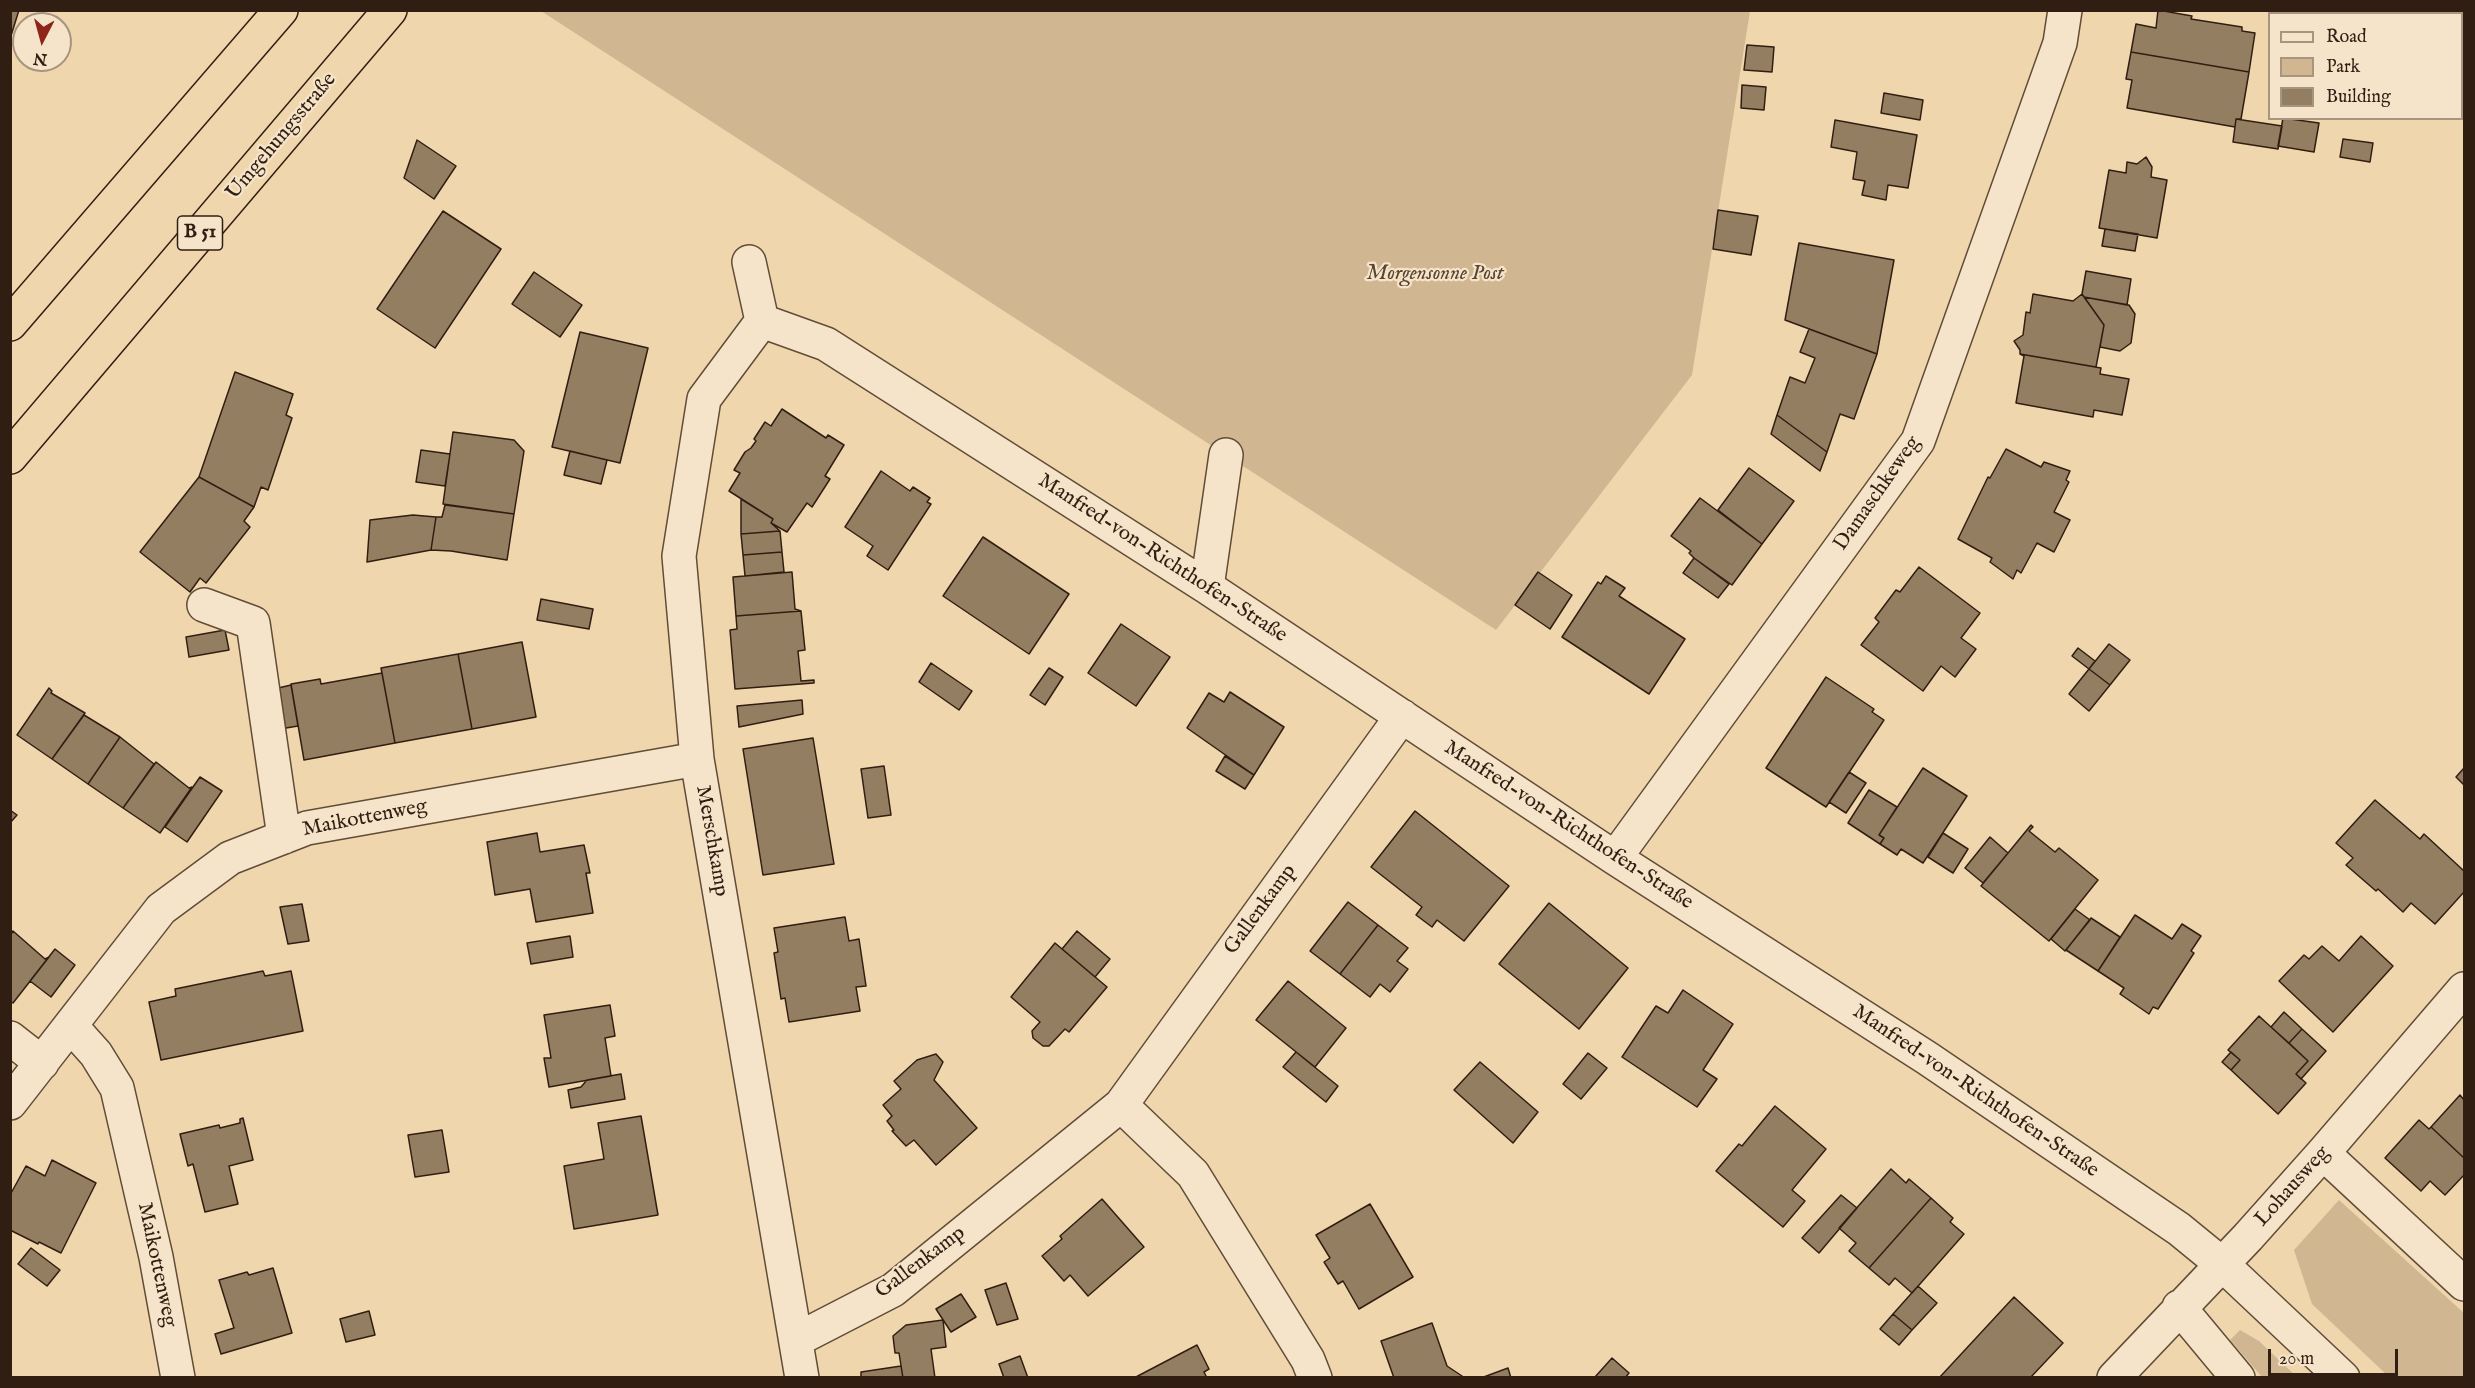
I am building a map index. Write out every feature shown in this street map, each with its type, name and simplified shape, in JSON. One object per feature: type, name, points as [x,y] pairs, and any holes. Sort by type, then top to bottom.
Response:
[{"type":"highway","points":[[10,324],[281,10]]},
{"type":"highway","name":"Umgehungsstraße","points":[[10,457],[390,10]]},
{"type":"street","name":"Damaschkeweg","points":[[1615,858],[1918,441],[2060,43],[2065,10]]},
{"type":"street","points":[[749,262],[762,321]]},
{"type":"street","name":"Manfred-von-Richthofen-Straße","points":[[762,321],[826,344],[1207,587],[1615,858],[1927,1058],[2179,1229],[2223,1265],[2343,1377]]},
{"type":"street","name":"Merschkamp","points":[[762,321],[704,399],[679,556],[697,759],[802,1377]]},
{"type":"street","points":[[1207,587],[1226,455]]},
{"type":"street","points":[[204,605],[252,623],[284,837]]},
{"type":"street","name":"Gallenkamp","points":[[796,1340],[893,1290],[1121,1105],[1402,716]]},
{"type":"street","name":"Maikottenweg","points":[[10,1102],[161,909],[230,858],[307,828],[697,759]]},
{"type":"street","name":"Lohausweg","points":[[2114,1377],[2179,1307],[2223,1265],[2464,989]]},
{"type":"street","name":"Maikottenweg","points":[[71,1026],[96,1054],[117,1088],[156,1257],[178,1377]]},
{"type":"street","points":[[10,1038],[42,1063]]},
{"type":"street","points":[[1121,1105],[1193,1174],[1308,1360],[1315,1377]]},
{"type":"street","points":[[2323,1153],[2464,1284]]},
{"type":"street","points":[[2179,1307],[2238,1377]]},
{"type":"green space","name":"Morgensonne Post","points":[[541,11],[1750,11],[1692,375],[1496,630]]},
{"type":"green space","points":[[2339,1200],[2464,1313],[2464,1377],[2389,1377],[2312,1304],[2294,1250]]},
{"type":"green space","points":[[2240,1330],[2259,1341],[2297,1377],[2262,1377],[2230,1340]]},
{"type":"building","points":[[10,10],[19,10],[12,12],[10,39]]},
{"type":"building","points":[[2158,10],[2192,16],[2191,19],[2242,27],[2242,31],[2255,33],[2249,72],[2131,52],[2136,24],[2156,28]]},
{"type":"building","points":[[1747,45],[1774,47],[1772,72],[1744,70]]},
{"type":"building","points":[[2131,52],[2249,72],[2241,119],[2236,119],[2235,127],[2127,108],[2132,80],[2126,79]]},
{"type":"building","points":[[1742,85],[1766,87],[1764,110],[1741,108]]},
{"type":"building","points":[[1884,93],[1923,100],[1920,120],[1881,113]]},
{"type":"building","points":[[2236,119],[2282,126],[2278,149],[2233,142]]},
{"type":"building","points":[[1835,120],[1917,135],[1908,188],[1888,185],[1886,200],[1862,195],[1865,181],[1853,179],[1857,152],[1831,147]]},
{"type":"building","points":[[2283,120],[2319,123],[2314,152],[2278,146]]},
{"type":"building","points":[[2343,139],[2373,143],[2370,162],[2340,157]]},
{"type":"building","points":[[417,140],[456,166],[434,199],[404,178]]},
{"type":"building","points":[[2146,157],[2152,167],[2151,177],[2167,180],[2157,238],[2099,228],[2109,170],[2126,173],[2127,162],[2137,164]]},
{"type":"building","points":[[1718,210],[1758,216],[1751,255],[1713,249]]},
{"type":"building","points":[[443,211],[501,249],[435,348],[377,309]]},
{"type":"building","points":[[2105,229],[2138,234],[2135,251],[2102,246]]},
{"type":"building","points":[[1799,243],[1894,260],[1877,354],[1785,320]]},
{"type":"building","points":[[2086,271],[2131,279],[2127,305],[2084,297],[2082,294]]},
{"type":"building","points":[[534,272],[582,305],[560,337],[512,304]]},
{"type":"building","points":[[2033,294],[2073,301],[2082,294],[2104,325],[2096,367],[2020,354],[2014,341],[2023,335],[2026,312],[2030,313]]},
{"type":"building","points":[[2084,297],[2129,305],[2135,314],[2131,343],[2120,351],[2100,347],[2104,325]]},
{"type":"building","points":[[1809,329],[1877,354],[1854,419],[1840,414],[1827,452],[1777,415],[1790,377],[1805,383],[1815,358],[1800,352]]},
{"type":"building","points":[[580,332],[648,348],[620,463],[552,447]]},
{"type":"building","points":[[2020,354],[2101,368],[2100,374],[2129,379],[2122,415],[2094,410],[2093,417],[2016,403],[2024,356]]},
{"type":"building","points":[[235,372],[293,394],[286,415],[292,418],[268,490],[261,487],[254,507],[199,477]]},
{"type":"building","points":[[782,409],[826,438],[828,435],[844,445],[825,476],[830,479],[812,507],[807,503],[787,532],[771,523],[773,519],[729,491],[740,473],[734,470],[745,452],[756,441],[754,439],[765,422],[771,426]]},
{"type":"building","points":[[1777,415],[1827,452],[1820,471],[1771,434]]},
{"type":"building","points":[[453,432],[514,440],[524,451],[514,514],[443,504]]},
{"type":"building","points":[[2006,449],[2041,467],[2044,462],[2070,471],[2066,480],[2069,482],[2054,512],[2070,520],[2054,552],[2037,543],[2021,573],[2017,570],[2013,579],[1990,562],[1992,558],[1958,539],[1988,477],[1990,478]]},
{"type":"building","points":[[421,450],[450,454],[445,486],[416,482]]},
{"type":"building","points":[[570,451],[607,460],[601,484],[564,475]]},
{"type":"building","points":[[1749,468],[1794,501],[1762,544],[1718,510]]},
{"type":"building","points":[[881,471],[910,491],[913,487],[930,498],[927,502],[931,504],[888,570],[867,556],[873,546],[845,527]]},
{"type":"building","points":[[199,477],[254,507],[244,521],[250,527],[206,583],[200,578],[190,592],[140,552]]},
{"type":"building","points":[[1700,498],[1762,544],[1732,585],[1694,558],[1689,553],[1691,551],[1671,536]]},
{"type":"building","points":[[741,499],[773,519],[771,523],[780,531],[741,534]]},
{"type":"building","points":[[445,505],[514,514],[507,560],[431,550],[436,517],[442,517]]},
{"type":"building","points":[[413,515],[436,517],[431,550],[367,562],[370,520]]},
{"type":"building","points":[[780,531],[782,552],[743,555],[741,534]]},
{"type":"building","points":[[983,537],[1069,594],[1029,654],[943,596]]},
{"type":"building","points":[[782,552],[784,572],[745,576],[743,555]]},
{"type":"building","points":[[1694,558],[1729,584],[1718,598],[1683,573]]},
{"type":"building","points":[[1919,567],[1980,613],[1961,638],[1976,649],[1955,677],[1941,666],[1923,691],[1861,645],[1879,622],[1875,618],[1896,590],[1900,592]]},
{"type":"building","points":[[792,572],[795,609],[801,611],[736,616],[733,577]]},
{"type":"building","points":[[1538,572],[1572,595],[1550,629],[1515,605]]},
{"type":"building","points":[[1606,576],[1625,588],[1619,596],[1685,639],[1649,694],[1562,637],[1598,582],[1601,584]]},
{"type":"building","points":[[541,599],[593,609],[589,629],[537,620]]},
{"type":"building","points":[[801,611],[805,650],[798,651],[801,681],[814,680],[814,683],[735,689],[730,630],[737,629],[736,616]]},
{"type":"building","points":[[1121,624],[1170,657],[1136,706],[1088,673]]},
{"type":"building","points":[[225,630],[229,650],[189,657],[186,637]]},
{"type":"building","points":[[522,642],[536,717],[472,729],[458,654]]},
{"type":"building","points":[[2109,644],[2130,660],[2110,685],[2089,669]]},
{"type":"building","points":[[2078,648],[2095,661],[2089,669],[2072,656]]},
{"type":"building","points":[[458,654],[472,729],[395,743],[381,668]]},
{"type":"building","points":[[931,663],[972,691],[959,710],[919,682]]},
{"type":"building","points":[[1049,668],[1063,677],[1045,705],[1030,695]]},
{"type":"building","points":[[2089,669],[2110,685],[2089,711],[2069,694]]},
{"type":"building","points":[[382,673],[395,743],[304,760],[291,684],[320,679],[321,684]]},
{"type":"building","points":[[1826,677],[1874,709],[1872,712],[1884,720],[1826,807],[1766,768]]},
{"type":"building","points":[[291,685],[298,726],[280,729],[274,689]]},
{"type":"building","points":[[49,688],[51,693],[85,713],[52,759],[17,735]]},
{"type":"building","points":[[1230,692],[1284,727],[1254,775],[1187,728],[1209,693],[1224,702]]},
{"type":"building","points":[[802,700],[803,714],[739,727],[737,706]]},
{"type":"building","points":[[84,715],[120,737],[88,784],[52,759]]},
{"type":"building","points":[[120,737],[154,764],[123,808],[88,784]]},
{"type":"building","points":[[813,738],[834,864],[763,875],[743,749]]},
{"type":"building","points":[[1225,756],[1254,775],[1245,789],[1216,771]]},
{"type":"building","points":[[156,762],[189,788],[192,787],[160,833],[123,808]]},
{"type":"building","points":[[884,766],[891,815],[868,818],[861,769]]},
{"type":"building","points":[[1923,768],[1967,796],[1923,863],[1901,849],[1897,855],[1880,844],[1884,838],[1879,835]]},
{"type":"building","points":[[2464,768],[2464,785],[2456,777]]},
{"type":"building","points":[[1849,772],[1866,783],[1846,813],[1829,802]]},
{"type":"building","points":[[200,777],[222,791],[187,842],[165,827]]},
{"type":"building","points":[[1869,790],[1897,807],[1879,835],[1884,838],[1880,844],[1848,823]]},
{"type":"building","points":[[2375,800],[2420,839],[2424,834],[2464,871],[2464,892],[2435,924],[2411,903],[2403,912],[2378,889],[2376,891],[2346,865],[2353,858],[2336,843]]},
{"type":"building","points":[[10,810],[17,815],[10,823]]},
{"type":"building","points":[[1415,811],[1509,886],[1464,941],[1437,920],[1432,927],[1416,915],[1422,907],[1371,867]]},
{"type":"building","points":[[2031,825],[2033,827],[2029,831],[2055,852],[2059,848],[2098,880],[2049,941],[1981,886]]},
{"type":"building","points":[[537,833],[540,852],[584,845],[590,873],[586,873],[593,913],[536,922],[530,889],[495,895],[487,842]]},
{"type":"building","points":[[1943,833],[1968,849],[1953,873],[1928,857]]},
{"type":"building","points":[[1990,837],[2008,853],[1983,883],[1965,868]]},
{"type":"building","points":[[1348,902],[1378,925],[1340,974],[1310,951]]},
{"type":"building","points":[[1549,903],[1628,968],[1579,1029],[1499,964]]},
{"type":"building","points":[[302,904],[309,941],[288,944],[280,907]]},
{"type":"building","points":[[2075,909],[2090,920],[2065,951],[2051,939]]},
{"type":"building","points":[[2135,915],[2172,939],[2182,924],[2201,936],[2191,951],[2194,953],[2158,1009],[2153,1007],[2149,1014],[2120,994],[2124,988],[2098,971]]},
{"type":"building","points":[[845,917],[849,941],[859,939],[866,986],[856,987],[860,1011],[789,1022],[785,998],[781,999],[774,953],[778,952],[774,928]]},
{"type":"building","points":[[2091,918],[2120,937],[2098,971],[2066,950]]},
{"type":"building","points":[[1378,925],[1408,948],[1397,961],[1408,969],[1390,992],[1380,984],[1370,997],[1340,974]]},
{"type":"building","points":[[13,931],[45,959],[49,957],[13,1003],[10,1001],[10,936]]},
{"type":"building","points":[[1077,931],[1110,959],[1095,977],[1062,949]]},
{"type":"building","points":[[570,936],[573,957],[531,964],[527,943]]},
{"type":"building","points":[[2361,936],[2393,966],[2333,1032],[2279,981],[2304,955],[2309,959],[2322,946],[2339,961]]},
{"type":"building","points":[[1055,943],[1107,987],[1069,1032],[1065,1029],[1049,1046],[1043,1046],[1033,1038],[1032,1031],[1040,1022],[1011,997]]},
{"type":"building","points":[[55,949],[75,965],[51,997],[30,981]]},
{"type":"building","points":[[263,971],[265,976],[291,971],[303,1031],[161,1060],[149,1002],[176,996],[175,989]]},
{"type":"building","points":[[1288,981],[1346,1028],[1315,1067],[1256,1020]]},
{"type":"building","points":[[1683,990],[1733,1024],[1703,1070],[1717,1079],[1697,1107],[1622,1057],[1656,1006],[1668,1013]]},
{"type":"building","points":[[610,1005],[615,1036],[605,1038],[611,1076],[549,1087],[544,1058],[551,1058],[544,1015]]},
{"type":"building","points":[[2284,1012],[2302,1029],[2289,1043],[2271,1027]]},
{"type":"building","points":[[2259,1016],[2308,1061],[2296,1074],[2306,1083],[2278,1114],[2231,1070],[2240,1060],[2228,1050]]},
{"type":"building","points":[[2302,1029],[2326,1051],[2301,1079],[2296,1074],[2308,1061],[2289,1043]]},
{"type":"building","points":[[1296,1052],[1338,1086],[1326,1102],[1283,1067]]},
{"type":"building","points":[[2231,1052],[2240,1060],[2231,1070],[2222,1062]]},
{"type":"building","points":[[1588,1053],[1607,1068],[1581,1099],[1563,1084]]},
{"type":"building","points":[[936,1054],[943,1062],[934,1080],[977,1128],[936,1165],[914,1140],[906,1146],[892,1131],[894,1130],[887,1121],[892,1116],[883,1105],[901,1089],[894,1081],[917,1060]]},
{"type":"building","points":[[1480,1062],[1538,1112],[1513,1143],[1454,1090]]},
{"type":"building","points":[[621,1074],[625,1099],[571,1108],[568,1090],[581,1087],[587,1080]]},
{"type":"building","points":[[2460,1095],[2464,1100],[2464,1158],[2431,1127]]},
{"type":"building","points":[[1775,1106],[1826,1149],[1792,1190],[1805,1201],[1783,1227],[1716,1171],[1739,1144],[1742,1146]]},
{"type":"building","points":[[641,1116],[658,1215],[574,1229],[564,1166],[604,1159],[598,1123]]},
{"type":"building","points":[[243,1118],[253,1160],[229,1166],[238,1204],[205,1212],[193,1164],[188,1166],[180,1134],[219,1125],[220,1128],[240,1123],[240,1119]]},
{"type":"building","points":[[2419,1120],[2429,1129],[2431,1127],[2464,1158],[2464,1175],[2445,1195],[2430,1181],[2421,1191],[2385,1158]]},
{"type":"building","points":[[442,1130],[449,1172],[415,1177],[408,1135]]},
{"type":"building","points":[[52,1160],[96,1183],[61,1253],[10,1230],[10,1195],[26,1166],[45,1176]]},
{"type":"building","points":[[1891,1169],[1906,1183],[1909,1179],[1931,1198],[1869,1268],[1849,1251],[1856,1243],[1839,1228]]},
{"type":"building","points":[[1841,1195],[1857,1208],[1819,1253],[1802,1238]]},
{"type":"building","points":[[1931,1198],[1953,1218],[1950,1222],[1964,1234],[1912,1293],[1895,1278],[1889,1285],[1869,1268]]},
{"type":"building","points":[[1102,1199],[1144,1247],[1088,1296],[1070,1275],[1064,1281],[1042,1256],[1062,1239],[1060,1236]]},
{"type":"building","points":[[1370,1204],[1413,1277],[1359,1309],[1343,1281],[1338,1284],[1324,1262],[1330,1258],[1316,1235]]},
{"type":"building","points":[[31,1248],[60,1270],[47,1286],[18,1264]]},
{"type":"building","points":[[273,1268],[292,1333],[221,1354],[215,1334],[234,1328],[219,1280]]},
{"type":"building","points":[[1006,1283],[1018,1319],[997,1325],[985,1290]]},
{"type":"building","points":[[1918,1286],[1937,1303],[1912,1330],[1893,1314]]},
{"type":"building","points":[[961,1294],[976,1317],[951,1332],[936,1309]]},
{"type":"building","points":[[2014,1297],[2063,1343],[2030,1378],[1939,1378]]},
{"type":"building","points":[[369,1311],[375,1335],[346,1342],[340,1319]]},
{"type":"building","points":[[1893,1314],[1912,1330],[1899,1345],[1880,1329]]},
{"type":"building","points":[[943,1320],[946,1347],[931,1349],[935,1378],[903,1378],[899,1353],[895,1353],[893,1336],[906,1325]]},
{"type":"building","points":[[1432,1323],[1447,1366],[1465,1378],[1394,1378],[1381,1341]]},
{"type":"building","points":[[1197,1345],[1209,1369],[1204,1372],[1207,1378],[1134,1378]]},
{"type":"building","points":[[1020,1356],[1028,1378],[1004,1378],[999,1364]]},
{"type":"building","points":[[1612,1358],[1629,1373],[1625,1378],[1595,1377]]},
{"type":"building","points":[[901,1366],[903,1378],[861,1378],[861,1372]]},
{"type":"building","points":[[1508,1368],[1511,1378],[1481,1378]]}]
